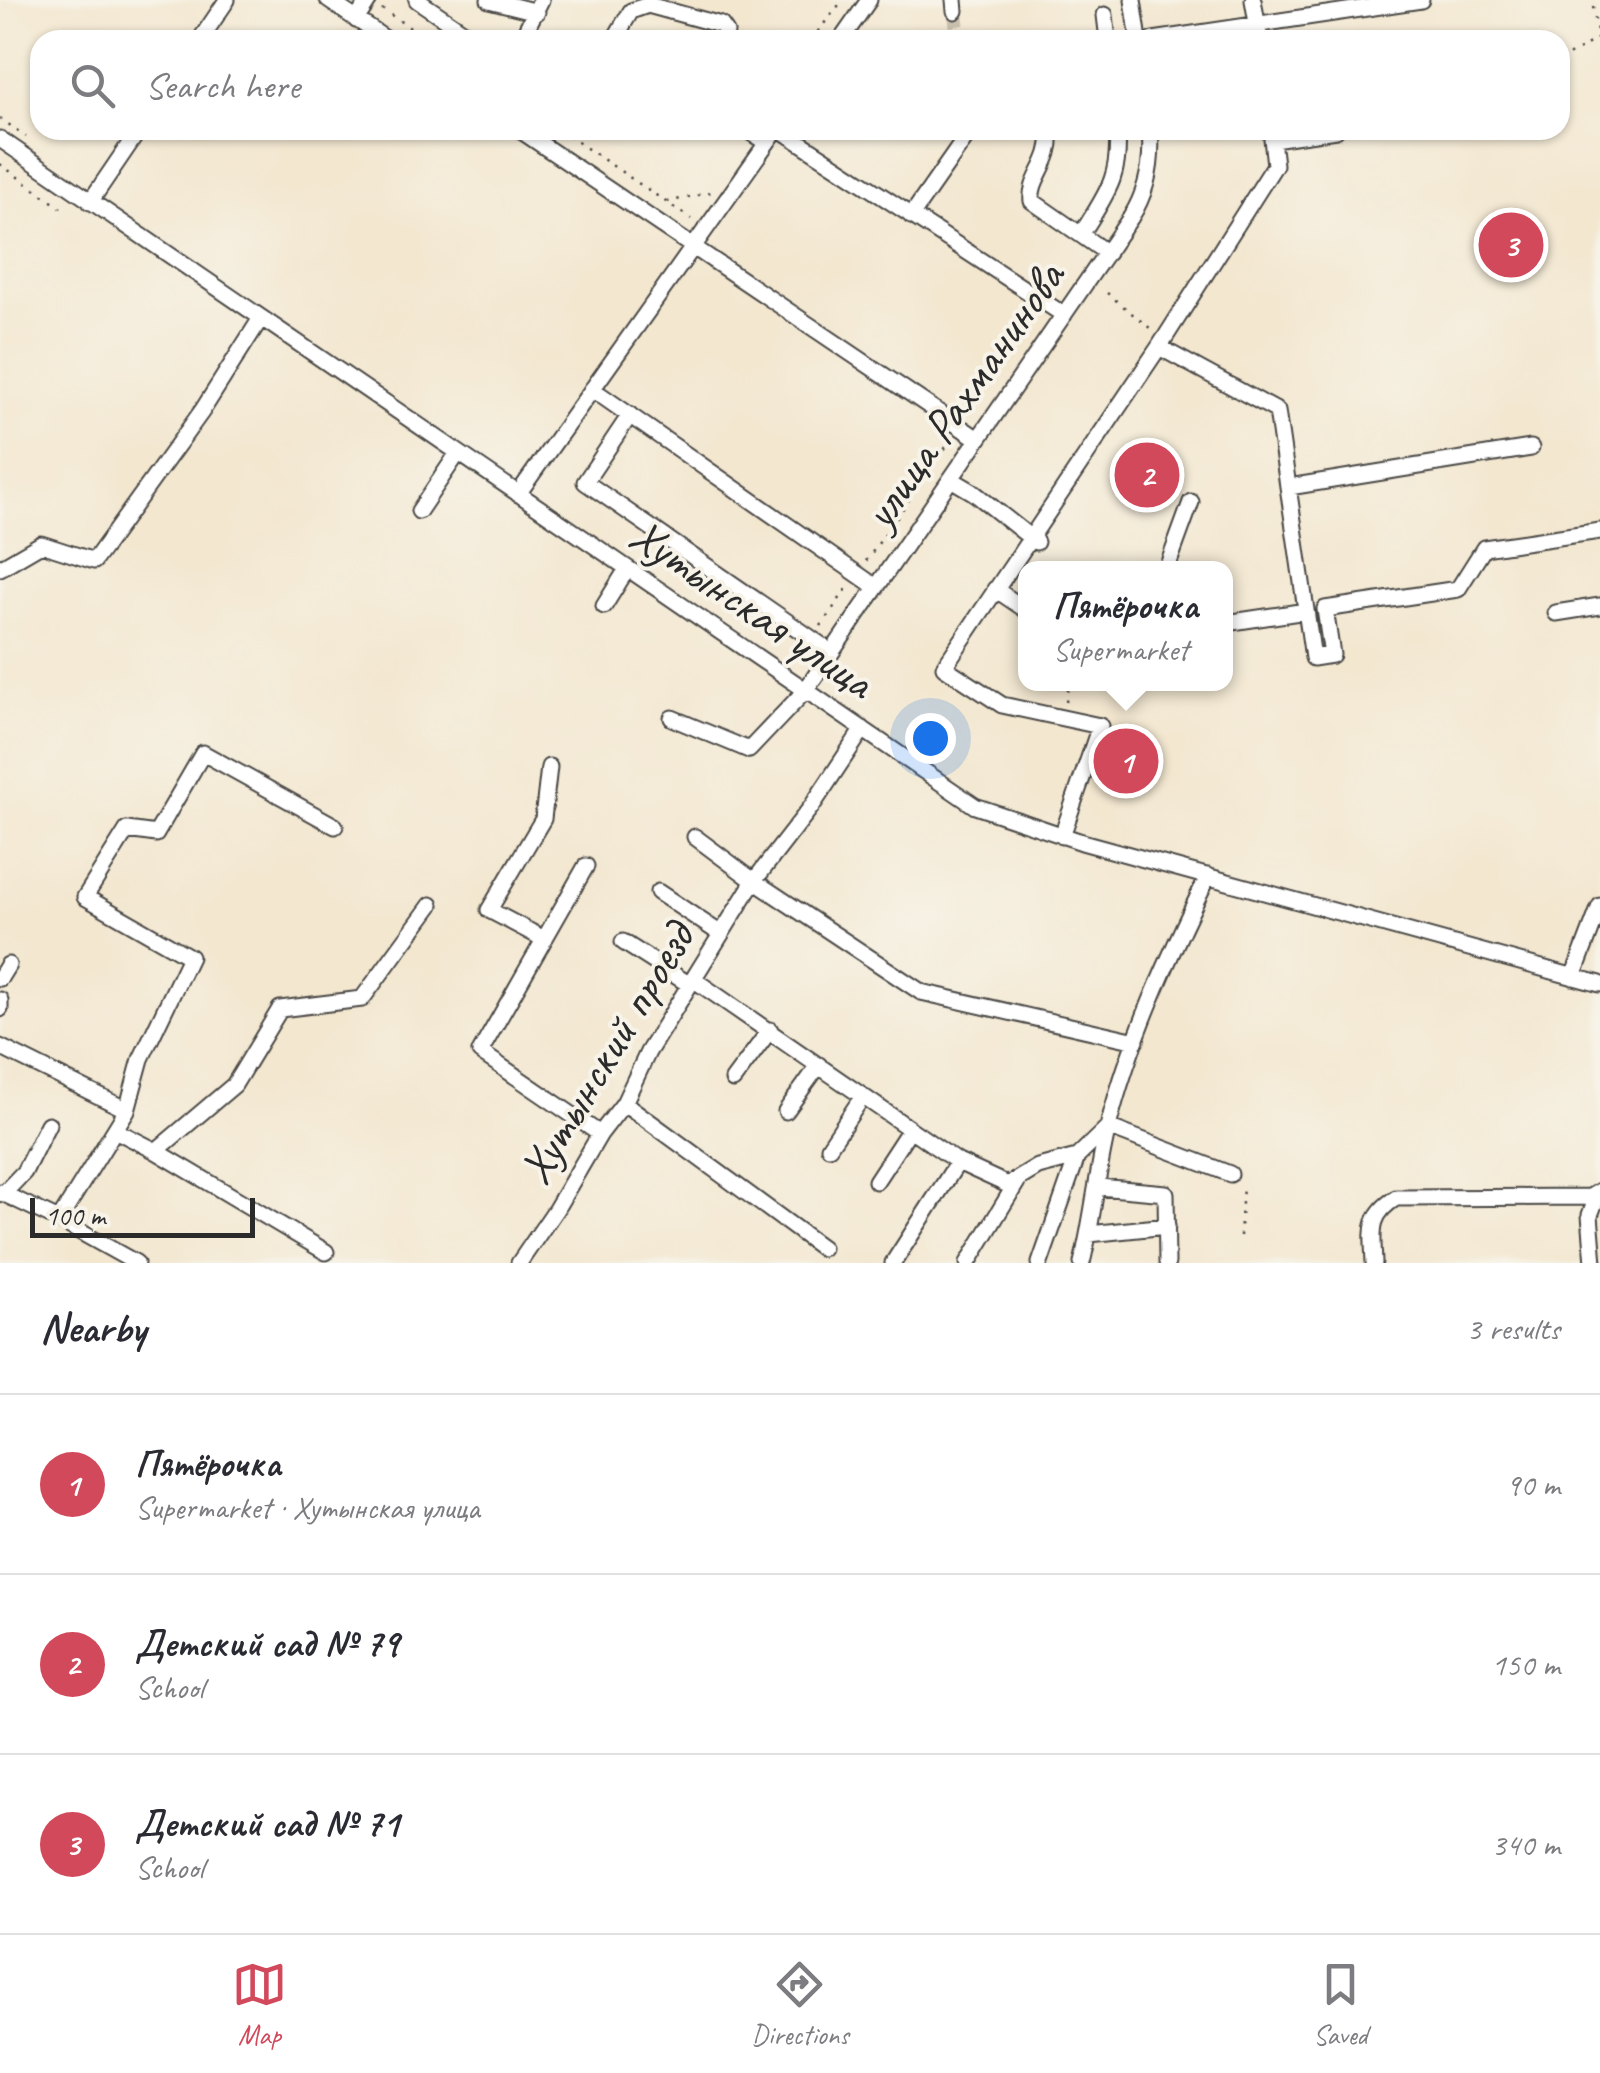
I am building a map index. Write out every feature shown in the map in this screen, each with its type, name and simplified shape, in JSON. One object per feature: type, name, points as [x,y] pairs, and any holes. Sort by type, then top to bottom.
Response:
[{"type":"street","points":[[207,30],[228,0]]},
{"type":"street","points":[[328,0],[372,30]]},
{"type":"street","points":[[356,20],[369,0]]},
{"type":"street","points":[[417,0],[461,30]]},
{"type":"street","points":[[488,0],[539,6],[527,30]]},
{"type":"street","points":[[847,30],[869,0]]},
{"type":"street","points":[[1133,0],[1138,30]]},
{"type":"street","points":[[1253,0],[1258,30]]},
{"type":"street","points":[[1268,30],[1420,0]]},
{"type":"street","points":[[620,30],[628,15],[642,6],[721,25],[725,30]]},
{"type":"street","points":[[1105,15],[1107,30]]},
{"type":"street","name":"Хутынская улица","points":[[0,139],[975,806],[1062,836],[1600,984]]},
{"type":"street","points":[[90,202],[131,140]]},
{"type":"street","points":[[535,140],[978,438]]},
{"type":"street","points":[[518,494],[770,140]]},
{"type":"street","points":[[784,140],[912,216],[1064,315]]},
{"type":"street","points":[[912,216],[964,140]]},
{"type":"street","points":[[1050,140],[1050,155],[1032,189],[1032,201],[1107,253]]},
{"type":"street","points":[[1080,235],[1115,174],[1117,140]]},
{"type":"street","name":"улица Рахманинова","points":[[672,718],[749,750],[805,692],[1107,253],[1142,196],[1150,170],[1150,140]]},
{"type":"street","points":[[1062,836],[1100,726],[1002,705],[944,668],[1130,396],[1275,166],[1272,140]]},
{"type":"street","points":[[0,568],[41,544],[94,562],[202,412],[260,318]]},
{"type":"street","points":[[1161,343],[1277,411],[1313,658],[1332,655],[1325,609],[1458,589],[1484,548],[1600,532]]},
{"type":"street","points":[[592,389],[876,587]]},
{"type":"street","points":[[630,415],[586,482],[831,652]]},
{"type":"street","points":[[1288,487],[1531,448]]},
{"type":"street","points":[[419,511],[458,453]]},
{"type":"street","points":[[951,479],[974,492],[1033,540]]},
{"type":"street","points":[[1169,561],[1191,502]]},
{"type":"street","points":[[604,606],[627,569]]},
{"type":"street","points":[[995,590],[1018,605]]},
{"type":"street","points":[[1556,613],[1600,606]]},
{"type":"street","points":[[1233,622],[1306,611]]},
{"type":"street","name":"Хутынский проезд","points":[[519,1263],[600,1134],[624,1103],[648,1052],[754,881],[812,806],[864,729]]},
{"type":"street","points":[[59,1220],[127,1110],[141,1059],[190,957],[85,897],[127,830],[156,834],[203,753],[334,826]]},
{"type":"street","points":[[544,939],[489,910],[543,819],[549,767]]},
{"type":"street","points":[[695,837],[920,992],[1136,1041]]},
{"type":"street","points":[[586,866],[480,1052],[600,1134]]},
{"type":"street","points":[[1082,1263],[1108,1127],[1136,1041],[1166,961],[1208,876]]},
{"type":"street","points":[[658,892],[722,934]]},
{"type":"street","points":[[156,1151],[234,1085],[280,1009],[362,999],[431,905]]},
{"type":"street","points":[[1574,977],[1600,906]]},
{"type":"street","points":[[624,942],[770,1030],[958,1162],[998,1183],[1008,1185],[1038,1168],[1077,1157]]},
{"type":"street","points":[[0,1000],[0,1009]]},
{"type":"street","points":[[734,1080],[770,1030]]},
{"type":"street","points":[[0,1046],[127,1110]]},
{"type":"street","points":[[786,1111],[819,1065]]},
{"type":"street","points":[[829,1146],[864,1096]]},
{"type":"street","points":[[624,1103],[822,1248]]},
{"type":"street","points":[[48,1124],[24,1172],[1,1193],[136,1263]]},
{"type":"street","points":[[1040,1263],[1077,1157],[1108,1127]]},
{"type":"street","points":[[1108,1127],[1230,1174]]},
{"type":"street","points":[[876,1181],[910,1129]]},
{"type":"street","points":[[116,1130],[326,1252]]},
{"type":"street","points":[[893,1263],[958,1162]]},
{"type":"street","points":[[968,1263],[1018,1178]]},
{"type":"street","points":[[1098,1187],[1166,1192],[1167,1263]]},
{"type":"street","points":[[1374,1263],[1373,1220],[1383,1206],[1396,1198],[1590,1197],[1599,1192]]},
{"type":"street","points":[[1594,1263],[1590,1214],[1599,1192]]},
{"type":"street","points":[[1089,1234],[1166,1226]]},
{"type":"path","points":[[369,0],[413,30]]},
{"type":"path","points":[[819,30],[843,0]]},
{"type":"path","points":[[1570,55],[1598,38],[1592,0]]},
{"type":"path","points":[[575,140],[705,229]]},
{"type":"path","points":[[0,164],[61,208]]},
{"type":"path","points":[[666,202],[712,192]]},
{"type":"path","points":[[1108,293],[1161,343]]},
{"type":"path","points":[[812,639],[960,426]]},
{"type":"path","points":[[1063,718],[1068,691]]},
{"type":"path","points":[[1230,1174],[1244,1172],[1240,1236]]},
{"type":"tunnel","points":[[955,11],[958,30]]},
{"type":"place","name":"Детский сад № 71","points":[[1511,245]]},
{"type":"place","name":"Детский сад № 79","points":[[1147,475]]},
{"type":"place","name":"Пятёрочка","points":[[1126,761]]}]
